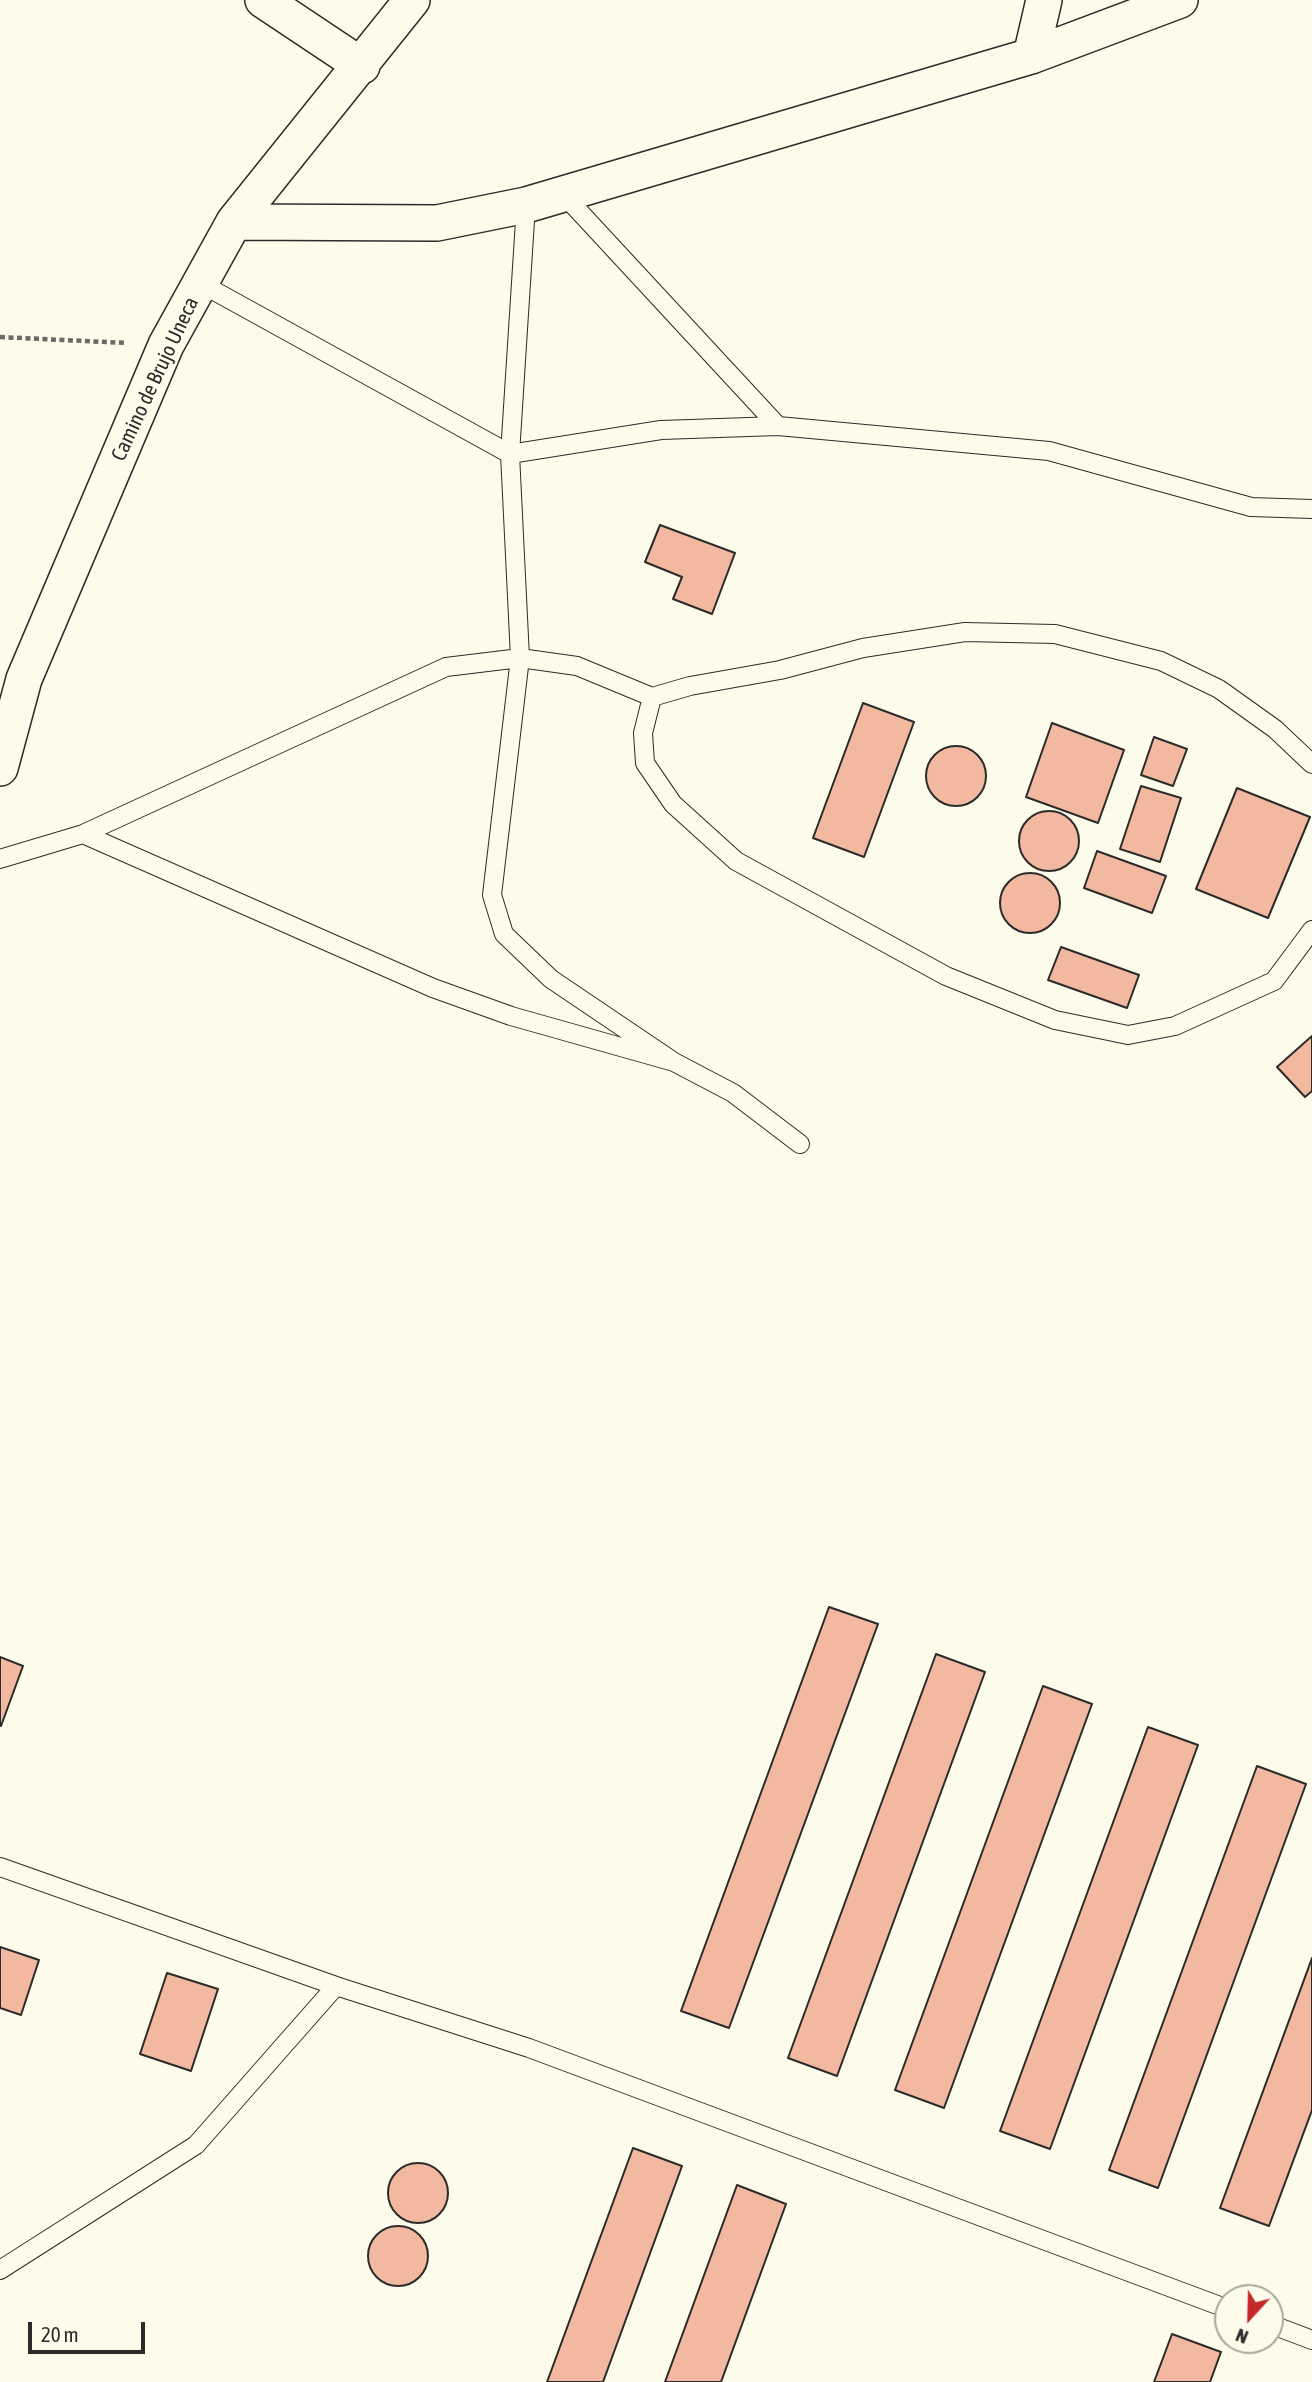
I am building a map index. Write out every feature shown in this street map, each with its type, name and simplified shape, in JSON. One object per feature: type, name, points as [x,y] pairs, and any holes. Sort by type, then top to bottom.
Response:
[{"type":"street","points":[[263,0],[362,65]]},
{"type":"street","name":"Camino de Brujo Uneca","points":[[0,768],[24,679],[166,345],[234,222],[412,0]]},
{"type":"street","points":[[1031,56],[1044,0]]},
{"type":"street","points":[[234,222],[437,223],[526,205],[1031,56],[1180,0]]},
{"type":"lane","points":[[563,194],[778,426]]},
{"type":"lane","points":[[526,205],[510,454],[520,658],[492,895],[504,934],[551,979],[674,1062],[733,1093],[800,1144]]},
{"type":"lane","points":[[200,283],[510,454],[661,430],[778,426],[1049,451],[1251,507],[1312,509]]},
{"type":"lane","points":[[0,859],[83,834],[446,667],[520,658],[577,666],[652,698],[690,686],[780,670],[889,644],[965,632],[1055,634],[1161,661],[1207,683],[1275,729],[1312,764]]},
{"type":"lane","points":[[652,698],[643,733],[645,763],[673,804],[736,861],[946,976],[1055,1020],[1128,1035],[1175,1026],[1274,981],[1305,943],[1312,930]]},
{"type":"lane","points":[[83,834],[433,988],[511,1016],[674,1062]]},
{"type":"lane","points":[[0,1867],[336,1986],[529,2048],[1214,2304]]},
{"type":"lane","points":[[0,2270],[196,2145],[336,1986]]},
{"type":"lane","points":[[1284,2329],[1312,2340]]},
{"type":"path","points":[[0,337],[166,345]]},
{"type":"building","points":[[660,525],[735,553],[712,614],[673,599],[682,577],[645,562]]},
{"type":"building","points":[[863,703],[914,722],[864,857],[813,838]]},
{"type":"building","points":[[1052,723],[1124,750],[1098,823],[1026,797]]},
{"type":"building","points":[[1154,737],[1187,749],[1173,786],[1141,775]]},
{"type":"building","points":[[950,746],[962,746],[978,754],[984,764],[984,788],[978,798],[962,806],[950,806],[934,798],[926,782],[926,770],[934,754]]},
{"type":"building","points":[[1141,786],[1181,798],[1160,862],[1120,849]]},
{"type":"building","points":[[1237,788],[1310,817],[1268,918],[1196,889]]},
{"type":"building","points":[[1043,811],[1055,811],[1074,824],[1079,841],[1077,853],[1066,866],[1055,871],[1043,871],[1024,858],[1019,847],[1019,835],[1032,816]]},
{"type":"building","points":[[1097,851],[1166,876],[1152,913],[1084,888]]},
{"type":"building","points":[[1024,873],[1036,873],[1055,886],[1060,903],[1058,915],[1047,928],[1036,933],[1024,933],[1005,920],[1000,909],[1000,897],[1013,878]]},
{"type":"building","points":[[1061,947],[1139,975],[1127,1008],[1048,980]]},
{"type":"building","points":[[1312,1036],[1312,1091],[1305,1097],[1277,1067]]},
{"type":"building","points":[[829,1607],[878,1624],[729,2028],[681,2011]]},
{"type":"building","points":[[936,1654],[985,1672],[837,2076],[788,2058]]},
{"type":"building","points":[[0,1657],[23,1666],[1,1726],[0,1726]]},
{"type":"building","points":[[1043,1686],[1092,1704],[944,2108],[895,2090]]},
{"type":"building","points":[[1148,1727],[1198,1745],[1050,2149],[1000,2131]]},
{"type":"building","points":[[1257,1766],[1306,1784],[1158,2188],[1109,2170]]},
{"type":"building","points":[[0,1947],[39,1960],[21,2015],[0,2008]]},
{"type":"building","points":[[1312,1958],[1312,2110],[1269,2226],[1220,2208]]},
{"type":"building","points":[[167,1973],[218,1989],[191,2071],[140,2054]]},
{"type":"building","points":[[633,2148],[682,2166],[603,2382],[547,2382]]},
{"type":"building","points":[[412,2163],[424,2163],[443,2176],[448,2193],[446,2205],[435,2218],[424,2223],[412,2223],[393,2210],[388,2199],[388,2187],[401,2168]]},
{"type":"building","points":[[737,2185],[786,2204],[721,2382],[665,2382]]},
{"type":"building","points":[[392,2226],[404,2226],[420,2234],[426,2244],[426,2268],[420,2278],[404,2286],[392,2286],[376,2278],[368,2262],[368,2250],[376,2234]]},
{"type":"building","points":[[1172,2334],[1214,2349],[1214,2354],[1220,2354],[1210,2382],[1154,2382]]}]
